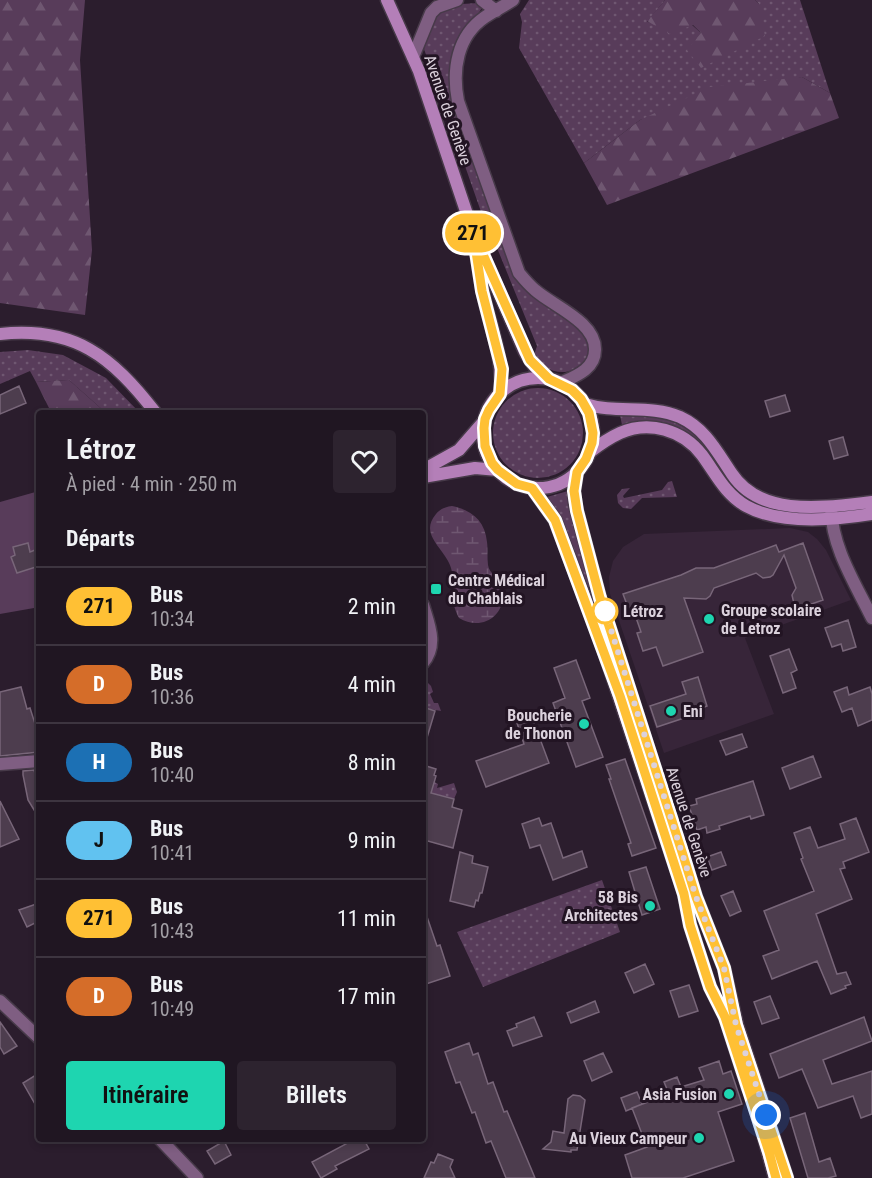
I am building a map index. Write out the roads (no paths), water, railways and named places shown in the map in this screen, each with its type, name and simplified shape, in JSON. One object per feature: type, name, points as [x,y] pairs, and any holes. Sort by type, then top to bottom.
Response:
[{"type":"main road","name":"Avenue de Genève","points":[[387,0],[413,57],[473,232],[525,352],[535,367],[555,381]]},
{"type":"main road","name":"Avenue de Genève","points":[[473,232],[482,291],[500,355],[502,375],[500,394]]},
{"type":"main road","points":[[0,334],[42,334],[84,346],[120,370],[153,410]]},
{"type":"main road","points":[[426,468],[463,446],[485,419],[500,394],[514,384],[523,381],[555,381],[572,390],[585,404],[589,413],[593,433],[590,452],[577,472],[551,486],[532,488],[517,484],[492,463],[485,446],[485,419]]},
{"type":"main road","points":[[585,404],[607,409],[662,412],[680,417],[704,433],[745,498],[756,511],[774,516],[831,512],[872,514]]},
{"type":"main road","points":[[590,452],[621,433],[637,428],[670,431],[685,439],[698,450],[720,484],[745,498]]},
{"type":"main road","points":[[707,463],[720,456]]},
{"type":"main road","points":[[426,476],[475,468],[498,470]]},
{"type":"main road","name":"Avenue de Genève","points":[[577,472],[574,491],[577,511],[600,598],[696,897],[722,962],[736,1025],[787,1178]]},
{"type":"main road","name":"Avenue de Genève","points":[[532,488],[555,520],[597,630],[684,894],[704,968],[725,1017],[763,1131],[776,1178]]},
{"type":"main road","points":[[831,512],[872,502]]},
{"type":"main road","points":[[696,943],[713,937]]},
{"type":"main road","points":[[704,968],[722,962]]},
{"type":"street","points":[[413,57],[431,13],[437,7],[457,0]]},
{"type":"street","points":[[482,0],[496,11]]},
{"type":"street","points":[[513,0],[478,23],[463,43],[455,66],[456,91],[519,273],[534,290],[584,325],[594,340],[595,355],[591,364],[582,372],[555,381]]},
{"type":"street","points":[[831,512],[838,548],[872,618]]},
{"type":"street","points":[[426,617],[432,641],[426,657]]},
{"type":"street","points":[[0,764],[36,761]]},
{"type":"street","points":[[0,1001],[36,1035]]},
{"type":"street","points":[[163,1142],[197,1178]]},
{"type":"place","name":"Centre Médical du Chablais","points":[[436,589]]},
{"type":"place","name":"Létroz","points":[[605,611]]},
{"type":"place","name":"Groupe scolaire de Letroz","points":[[709,619]]},
{"type":"place","name":"Eni","points":[[671,711]]},
{"type":"place","name":"Boucherie de Thonon","points":[[584,724]]},
{"type":"place","name":"58 Bis Architectes","points":[[650,906]]},
{"type":"place","name":"Asia Fusion","points":[[729,1094]]},
{"type":"place","name":"Au Vieux Campeur","points":[[699,1138]]}]
